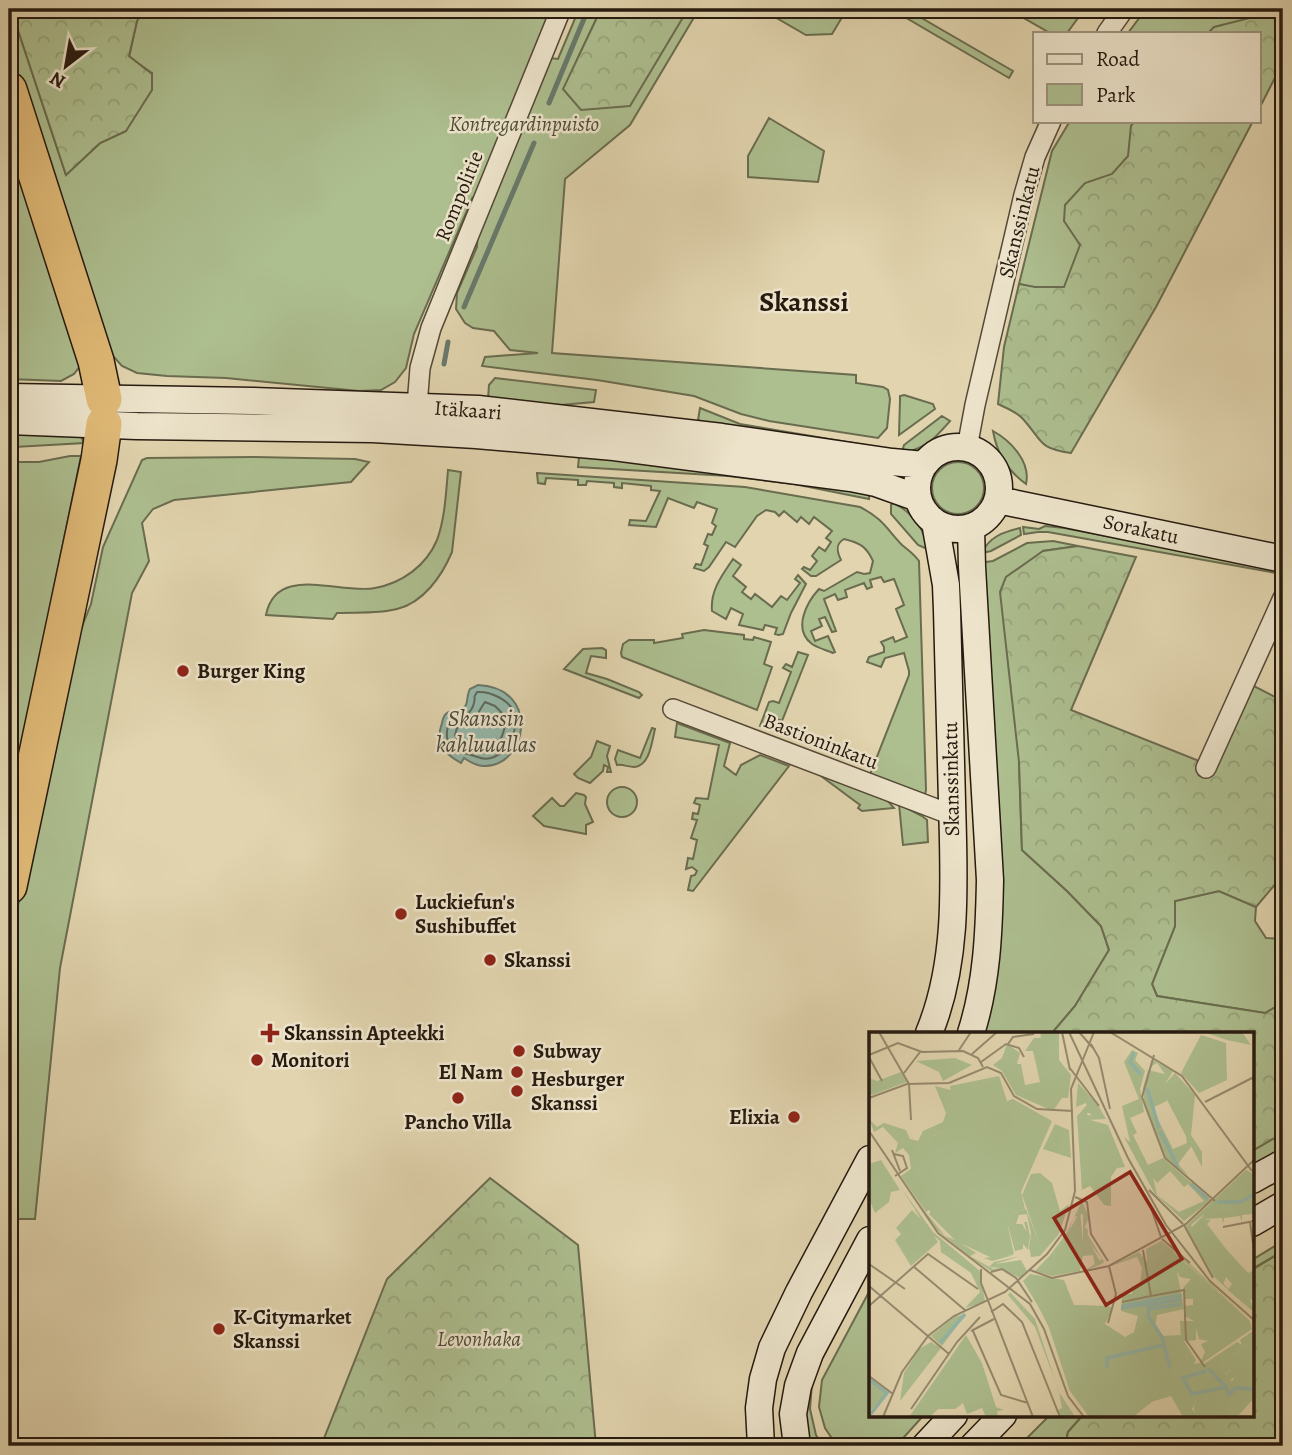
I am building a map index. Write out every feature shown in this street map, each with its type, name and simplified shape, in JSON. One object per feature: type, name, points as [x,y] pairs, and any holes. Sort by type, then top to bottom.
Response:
[{"type":"highway","points":[[9,90],[96,360],[104,411],[100,460],[9,887]]},
{"type":"street","name":"Rompolitie","points":[[417,406],[420,368],[431,328],[561,9]]},
{"type":"street","points":[[1108,32],[1124,9]]},
{"type":"street","name":"Skanssinkatu","points":[[967,448],[1024,195],[1035,157],[1051,122]]},
{"type":"street","name":"Itäkaari","points":[[14,409],[104,411],[417,406],[478,409],[628,426],[924,466]]},
{"type":"street","points":[[401,431],[417,406],[435,433]]},
{"type":"street","name":"Itäkaari","points":[[104,411],[614,447],[851,478],[876,483],[918,498]]},
{"type":"street","points":[[967,448],[981,454],[993,466],[999,482],[998,500],[988,517],[971,528],[943,527],[924,512],[918,498],[918,481],[930,458],[946,449],[967,448]]},
{"type":"street","name":"Sorakatu","points":[[998,500],[1283,559]]},
{"type":"street","name":"Skanssinkatu","points":[[929,1032],[944,984],[949,956],[953,879],[946,585],[935,522]]},
{"type":"street","name":"Skanssinkatu","points":[[971,528],[990,880],[986,964],[971,1032]]},
{"type":"street","points":[[1206,768],[1283,598]]},
{"type":"street","name":"Bastioninkatu","points":[[673,709],[952,815]]},
{"type":"street","points":[[761,1446],[758,1408],[772,1348],[869,1160]]},
{"type":"street","points":[[1254,1179],[1283,1163]]},
{"type":"street","points":[[1254,1222],[1283,1205]]},
{"type":"street","points":[[797,1446],[793,1414],[798,1386],[810,1353],[869,1242]]},
{"type":"street","points":[[925,1446],[953,1416]]},
{"type":"street","points":[[973,1446],[1002,1416]]},
{"type":"green space","name":"Kontregardinpuisto","points":[[9,9],[66,175],[100,143],[126,131],[152,73],[129,57],[137,21],[144,9],[553,9],[534,56],[558,59],[579,9],[601,9],[577,60],[647,9],[699,9],[630,125],[565,179],[552,353],[856,375],[856,383],[888,390],[890,399],[887,428],[878,438],[769,421],[741,414],[694,396],[597,380],[482,366],[485,357],[538,353],[510,350],[494,331],[473,328],[465,323],[456,309],[457,293],[477,247],[478,224],[472,199],[414,334],[406,368],[395,382],[381,390],[359,391],[226,378],[167,376],[137,373],[122,366],[113,356],[9,58]]},
{"type":"green space","points":[[11,9],[144,9],[137,21],[129,56],[152,74],[152,90],[126,131],[100,143],[66,175]]},
{"type":"green space","points":[[601,9],[688,9],[630,106],[581,110],[563,89]]},
{"type":"green space","points":[[761,9],[847,9],[832,34],[806,35]]},
{"type":"green space","points":[[891,9],[906,9],[1013,71],[1009,78]]},
{"type":"green space","points":[[1008,9],[1063,9],[1078,18],[1068,32],[1048,32]]},
{"type":"green space","points":[[1146,9],[1280,9],[1260,32],[1129,32]]},
{"type":"green space","points":[[1259,9],[1283,9],[1283,62],[1260,107],[1260,32],[1209,32],[1214,27],[1254,17]]},
{"type":"green space","points":[[769,118],[824,151],[818,182],[748,177],[748,156]]},
{"type":"green space","points":[[1069,122],[1238,122],[1015,341],[1027,286],[1019,284],[1052,151]]},
{"type":"green space","points":[[1134,122],[1252,122],[1156,307],[1071,453],[1060,451],[1046,446],[1021,417],[998,404],[1004,347],[1019,284],[1064,287],[1080,245],[1064,221],[1065,205],[1085,183],[1112,174],[1128,156],[1131,126]]},
{"type":"green space","points":[[9,132],[80,366],[74,374],[61,381],[9,379]]},
{"type":"green space","points":[[495,378],[596,390],[594,402],[561,405],[488,399],[489,385]]},
{"type":"green space","points":[[900,396],[933,404],[935,409],[899,435]]},
{"type":"green space","points":[[700,408],[740,424],[877,447],[738,433],[698,420]]},
{"type":"green space","points":[[942,416],[950,421],[935,437],[919,448],[902,452],[904,445]]},
{"type":"green space","points":[[20,431],[80,434],[84,443],[15,447],[15,435],[20,435]]},
{"type":"green space","points":[[993,431],[1006,440],[1023,460],[1026,484],[1004,461]]},
{"type":"green space","points":[[619,454],[870,488],[869,499],[794,484],[728,476],[578,467],[579,457]]},
{"type":"green space","points":[[81,456],[53,592],[9,841],[9,462],[39,462]]},
{"type":"green space","points":[[254,457],[355,459],[369,462],[351,482],[174,500],[153,509],[142,523],[149,561],[132,593],[60,968],[35,1219],[9,1219],[9,950],[67,664],[91,604],[103,547],[142,460]]},
{"type":"green space","points":[[958,462],[977,469],[984,488],[977,507],[958,514],[939,507],[932,488],[939,469]]},
{"type":"green space","points":[[448,470],[461,472],[452,552],[437,579],[423,595],[397,609],[337,613],[333,619],[266,615],[272,599],[282,590],[296,585],[375,588],[395,582],[412,572],[426,558],[440,532]]},
{"type":"green space","points":[[537,473],[745,487],[860,507],[879,520],[919,561],[925,795],[869,777],[909,675],[904,653],[885,658],[881,667],[867,662],[869,657],[884,652],[881,642],[893,637],[895,642],[907,637],[896,609],[904,605],[894,579],[884,582],[881,577],[870,580],[872,587],[867,589],[864,583],[845,590],[847,597],[838,600],[835,594],[824,599],[836,631],[832,632],[825,617],[819,619],[822,626],[811,631],[815,641],[828,636],[835,652],[812,644],[803,631],[806,608],[819,589],[824,591],[857,572],[870,573],[873,561],[862,546],[844,539],[838,548],[841,560],[816,576],[811,576],[802,569],[804,567],[810,570],[817,561],[812,556],[819,547],[825,551],[831,542],[826,538],[832,531],[814,517],[809,524],[801,517],[797,522],[784,511],[779,516],[766,510],[757,516],[735,547],[726,542],[704,571],[694,568],[696,564],[701,565],[708,546],[704,544],[708,534],[712,535],[716,526],[712,523],[717,509],[697,502],[694,508],[668,498],[656,527],[629,525],[630,520],[646,521],[660,491],[651,490],[651,486],[622,483],[622,488],[614,487],[614,483],[587,481],[586,485],[578,485],[578,480],[546,478],[545,484],[538,483]]},
{"type":"green space","points":[[893,503],[905,510],[916,522],[924,535],[927,549],[918,545],[891,514]]},
{"type":"green space","points":[[1045,526],[1277,569],[1276,573],[1048,532],[1024,534],[1023,527],[1039,529]]},
{"type":"green space","points":[[1020,528],[1021,535],[982,553],[988,543],[997,536]]},
{"type":"green space","points":[[1053,541],[1078,546],[1043,551],[1019,762],[1022,850],[1101,926],[1109,950],[1075,1006],[1053,1032],[976,1032],[987,993],[978,563],[993,561],[1027,543]]},
{"type":"green space","points":[[1078,546],[1136,557],[1071,710],[1199,761],[1252,685],[1283,701],[1283,875],[1256,907],[1219,891],[1175,901],[1175,926],[1152,984],[1157,996],[1265,1013],[1283,1003],[1283,1133],[1254,1150],[1254,1032],[1053,1032],[1075,1006],[1109,950],[1101,926],[1022,850],[1019,762],[1000,592],[1006,577],[1043,551]]},
{"type":"green space","points":[[733,559],[741,565],[733,576],[746,587],[742,592],[751,599],[755,594],[772,607],[781,596],[787,600],[800,583],[795,579],[798,575],[806,584],[783,634],[775,634],[777,628],[765,625],[763,630],[739,625],[743,614],[731,608],[726,619],[712,611],[715,590]]},
{"type":"green space","points":[[704,630],[744,635],[744,639],[753,640],[754,637],[771,642],[764,664],[772,667],[757,710],[622,657],[623,644],[629,640],[654,640],[654,643],[683,638],[682,634]]},
{"type":"green space","points":[[583,649],[606,650],[606,658],[591,656],[586,673],[639,692],[642,695],[639,698],[564,669]]},
{"type":"green space","points":[[798,652],[808,655],[782,721],[768,716],[763,727],[760,726],[769,702],[779,703],[791,672],[783,668],[786,664],[792,667]]},
{"type":"green space","points":[[677,723],[730,743],[724,766],[736,775],[741,765],[760,755],[789,766],[693,891],[688,890],[691,876],[697,871],[692,867],[686,869],[688,858],[693,859],[697,840],[691,838],[697,820],[692,819],[693,813],[698,814],[700,805],[694,803],[696,798],[708,799],[719,745],[675,737]]},
{"type":"green space","points":[[652,728],[655,729],[651,746],[644,762],[634,767],[617,765],[615,759],[618,750],[640,758]]},
{"type":"green space","points":[[597,741],[610,746],[607,756],[611,772],[607,772],[608,767],[604,765],[603,771],[590,783],[574,774],[591,757]]},
{"type":"green space","points":[[822,774],[886,799],[894,808],[862,811],[858,808],[860,805],[821,776]]},
{"type":"green space","points":[[622,787],[633,791],[637,802],[633,813],[622,817],[611,813],[607,802],[611,791]]},
{"type":"green space","points":[[576,793],[586,797],[585,804],[593,822],[586,825],[586,834],[544,826],[533,816],[552,798],[560,806],[564,806]]},
{"type":"green space","points":[[899,804],[927,820],[928,842],[903,845]]},
{"type":"green space","points":[[1219,891],[1256,907],[1255,921],[1266,938],[1283,939],[1283,1003],[1265,1013],[1157,996],[1152,984],[1175,926],[1175,901]]},
{"type":"green space","points":[[1283,1133],[1283,1150],[1254,1166],[1254,1150]]},
{"type":"green space","name":"Levonhaka","points":[[490,1178],[578,1245],[596,1446],[321,1446],[387,1279]]},
{"type":"green space","points":[[1283,1241],[1283,1251],[1254,1268],[1254,1259]]},
{"type":"green space","points":[[869,1251],[869,1270],[812,1383],[810,1409],[816,1435],[823,1446],[806,1446],[805,1380]]},
{"type":"green space","points":[[1283,1251],[1283,1446],[1065,1446],[1068,1432],[1082,1416],[1254,1416],[1254,1269]]},
{"type":"green space","points":[[869,1292],[869,1416],[923,1416],[896,1446],[837,1446],[825,1428],[819,1407],[822,1380]]},
{"type":"green space","points":[[1049,1416],[1082,1416],[1068,1432],[1065,1446],[1019,1446]]},
{"type":"water","name":"Skanssin kahluuallas","points":[[478,685],[498,689],[512,699],[519,712],[521,727],[518,742],[510,754],[499,763],[484,766],[464,758],[461,763],[455,759],[442,747],[439,736],[445,715],[464,707],[470,689]]},
{"type":"waterway","points":[[549,103],[588,9]]},
{"type":"waterway","points":[[464,307],[534,143]]},
{"type":"waterway","points":[[444,364],[448,342]]},
{"type":"place","name":"Burger King","points":[[183,671]]},
{"type":"place","name":"Luckiefun's Sushibuffet","points":[[401,914]]},
{"type":"place","name":"Skanssi","points":[[490,960]]},
{"type":"place","name":"Skanssin Apteekki","points":[[270,1033]]},
{"type":"place","name":"Subway","points":[[519,1051]]},
{"type":"place","name":"Monitori","points":[[257,1060]]},
{"type":"place","name":"El Nam","points":[[517,1072]]},
{"type":"place","name":"Hesburger Skanssi","points":[[517,1091]]},
{"type":"place","name":"Pancho Villa","points":[[458,1098]]},
{"type":"place","name":"Elixia","points":[[794,1117]]},
{"type":"place","name":"K-Citymarket Skanssi","points":[[219,1329]]},
{"type":"district","name":"Skanssi","points":[[804,302]]}]
